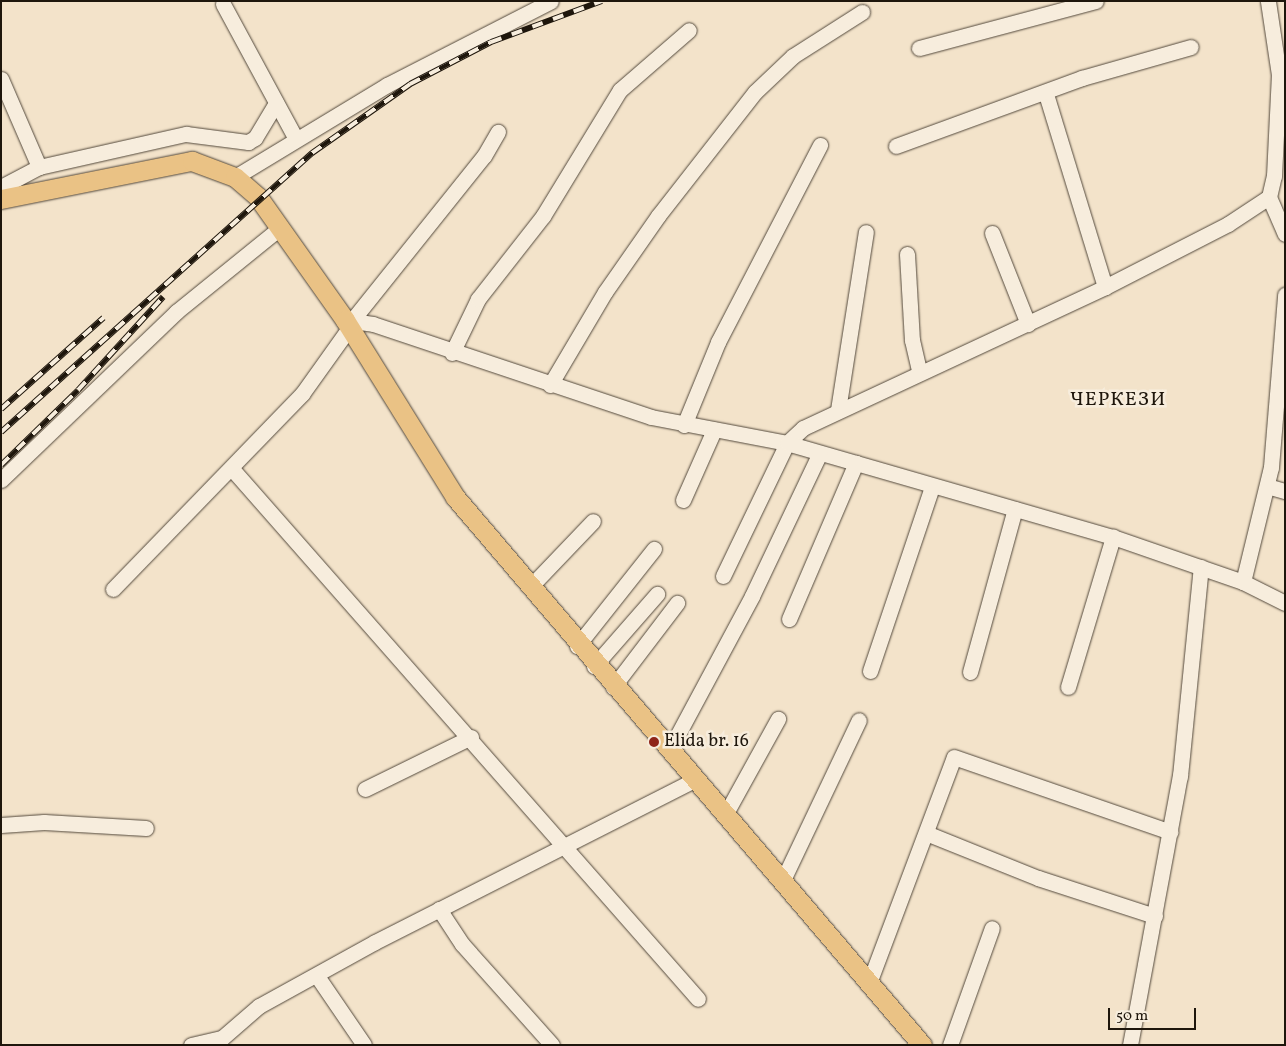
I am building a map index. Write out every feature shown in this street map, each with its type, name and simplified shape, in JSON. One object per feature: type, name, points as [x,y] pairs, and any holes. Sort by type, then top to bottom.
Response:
[{"type":"main road","points":[[1,199],[178,162],[213,166],[235,177],[281,227],[349,322],[446,485],[577,646],[695,780],[922,1045]]},
{"type":"street","points":[[235,177],[387,85],[550,1]]},
{"type":"street","points":[[919,48],[1096,1]]},
{"type":"street","points":[[1268,1],[1279,75],[1274,176],[1269,197],[1285,234]]},
{"type":"street","points":[[223,4],[296,139]]},
{"type":"street","points":[[550,385],[605,292],[658,216],[755,92],[793,56],[862,12]]},
{"type":"street","points":[[452,353],[478,299],[543,216],[620,90],[689,30]]},
{"type":"street","points":[[896,146],[1046,94],[1082,78],[1191,47]]},
{"type":"street","points":[[1,79],[38,167]]},
{"type":"street","points":[[1046,94],[1105,287]]},
{"type":"street","points":[[1,187],[38,167],[186,134],[248,142],[255,138],[276,103]]},
{"type":"street","points":[[113,589],[233,470],[322,371],[349,322],[484,156],[498,132]]},
{"type":"street","points":[[684,425],[718,342],[820,144]]},
{"type":"street","points":[[724,576],[787,443],[803,428],[919,371],[1028,324],[1105,287],[1228,224],[1269,197]]},
{"type":"street","points":[[1,480],[176,312],[281,227]]},
{"type":"street","points":[[838,410],[866,232]]},
{"type":"street","points":[[992,232],[1028,324]]},
{"type":"street","points":[[906,254],[912,340],[919,371]]},
{"type":"street","points":[[1242,582],[1280,437],[1285,295]]},
{"type":"street","points":[[349,322],[684,425],[787,443],[1113,537],[1242,582],[1285,603]]},
{"type":"street","points":[[684,500],[714,430]]},
{"type":"street","points":[[669,751],[752,596],[820,452]]},
{"type":"street","points":[[789,619],[856,463]]},
{"type":"street","points":[[233,470],[471,737],[561,845],[698,999]]},
{"type":"street","points":[[870,671],[932,486]]},
{"type":"street","points":[[1267,486],[1285,491]]},
{"type":"street","points":[[970,672],[1015,509]]},
{"type":"street","points":[[530,587],[593,521]]},
{"type":"street","points":[[1068,687],[1113,537]]},
{"type":"street","points":[[577,646],[654,549]]},
{"type":"street","points":[[1130,1045],[1170,832],[1201,567]]},
{"type":"street","points":[[594,666],[657,594]]},
{"type":"street","points":[[613,687],[677,603]]},
{"type":"street","points":[[725,815],[778,719]]},
{"type":"street","points":[[782,882],[859,720]]},
{"type":"street","points":[[365,789],[471,737]]},
{"type":"street","points":[[869,983],[926,833],[949,762],[959,756],[1170,832]]},
{"type":"street","points":[[191,1045],[222,1038],[259,1006],[561,845],[695,780]]},
{"type":"street","points":[[1,825],[44,822],[146,828]]},
{"type":"street","points":[[926,833],[1038,878],[1155,916]]},
{"type":"street","points":[[439,910],[462,944],[552,1045]]},
{"type":"street","points":[[950,1045],[992,928]]},
{"type":"street","points":[[317,976],[364,1045]]},
{"type":"railway","points":[[1,432],[312,153],[410,84],[491,42],[602,1]]},
{"type":"railway","points":[[1,465],[78,390],[163,297]]},
{"type":"railway","points":[[1,409],[103,318]]},
{"type":"place","name":"Elida br. 16","points":[[654,742]]},
{"type":"district","name":"ЧЕРКЕЗИ","points":[[1118,400]]}]
